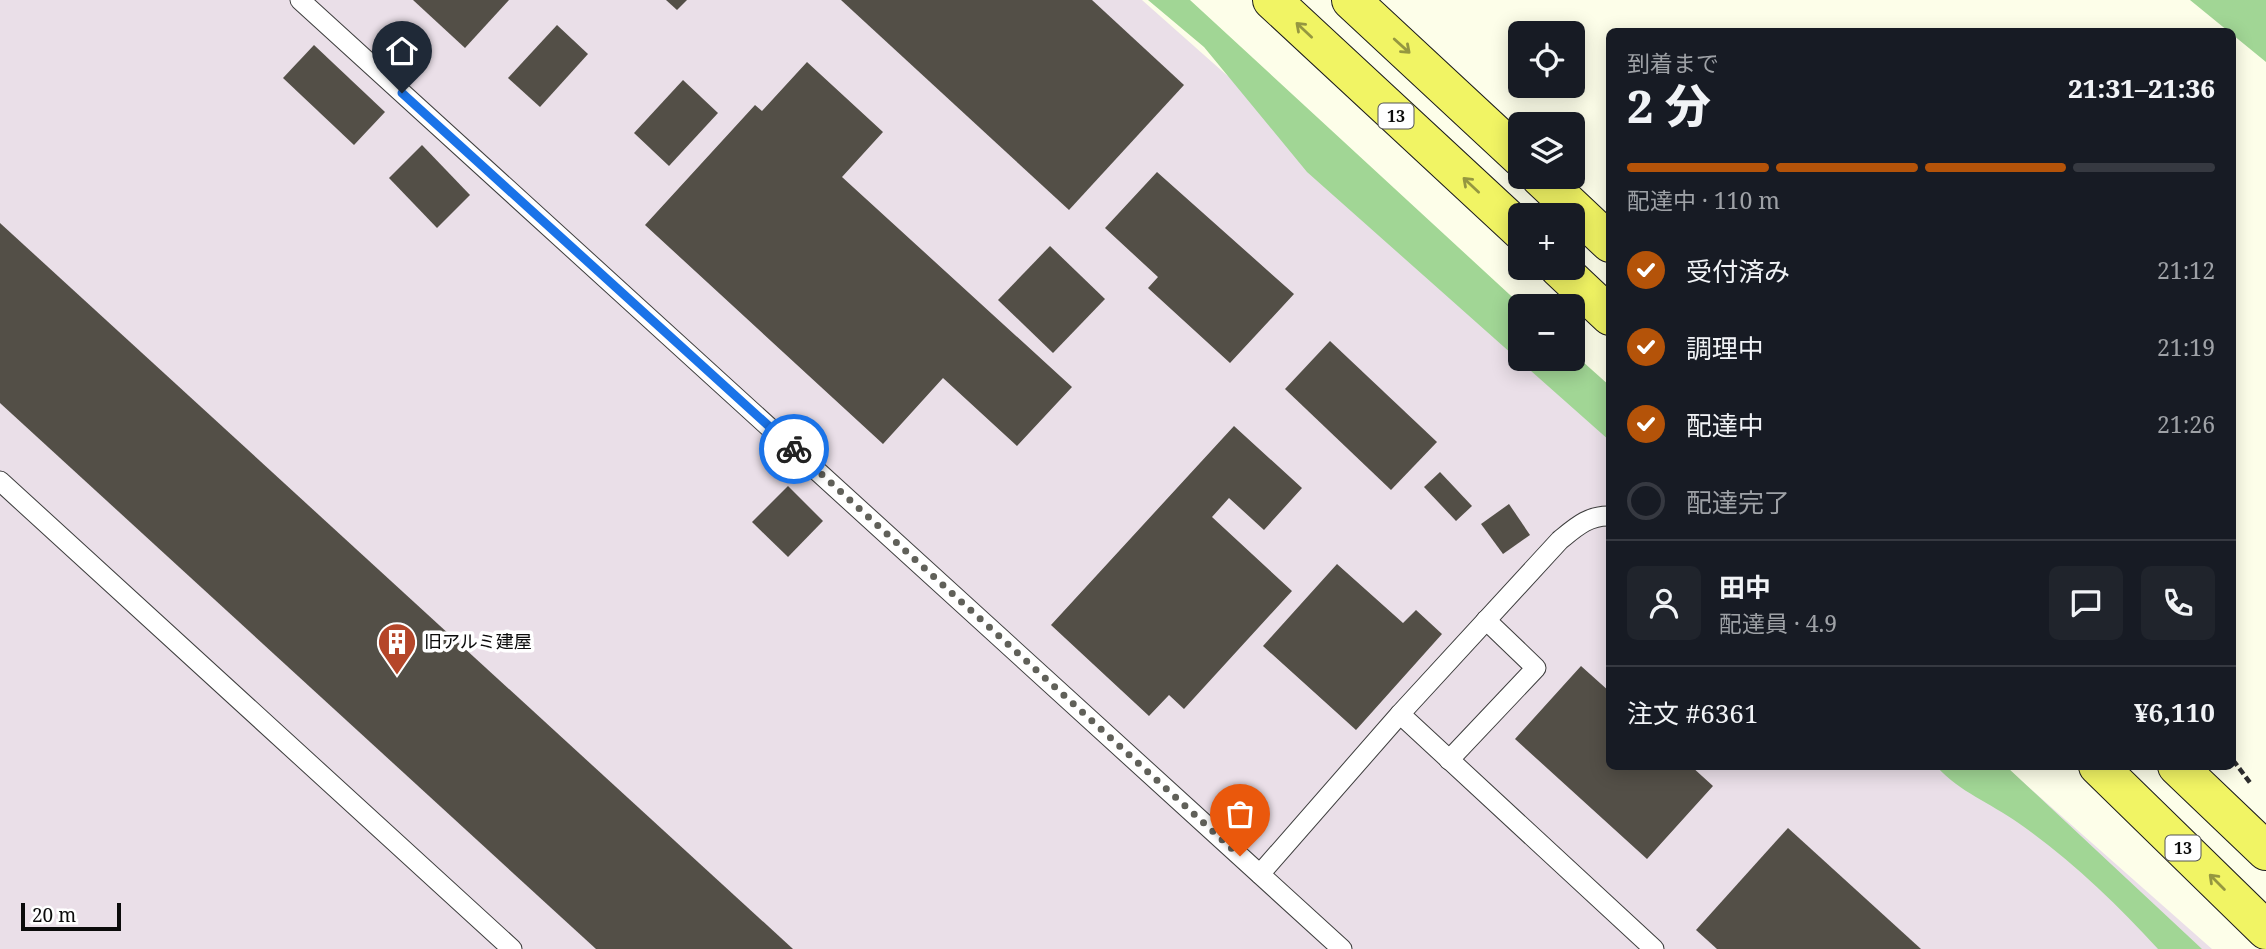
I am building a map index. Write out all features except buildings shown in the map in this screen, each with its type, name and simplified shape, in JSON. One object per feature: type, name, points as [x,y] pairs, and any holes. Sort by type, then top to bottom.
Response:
[{"type":"main road","name":"13","points":[[1272,0],[1508,219]]},
{"type":"main road","points":[[1351,0],[1508,146]]},
{"type":"main road","points":[[1553,189],[1606,239]]},
{"type":"main road","points":[[1572,280],[1606,312]]},
{"type":"main road","name":"13","points":[[2102,770],[2266,930]]},
{"type":"main road","points":[[2181,770],[2266,851]]},
{"type":"lane","points":[[300,0],[1342,949]]},
{"type":"lane","points":[[0,481],[512,949]]},
{"type":"lane","points":[[1260,874],[1400,714],[1560,540],[1581,522],[1606,516]]},
{"type":"lane","points":[[1449,760],[1536,668],[1486,620]]},
{"type":"lane","points":[[1400,714],[1654,949]]},
{"type":"shaded area","points":[[0,0],[1142,0],[1508,324],[1508,371],[1540,371],[1606,412],[1606,770],[2009,770],[2212,949],[0,949]]},
{"type":"green space","points":[[1148,0],[1190,0],[1509,294],[1508,350],[1307,172],[1204,47]]},
{"type":"green space","points":[[2190,0],[2266,0],[2266,62],[2236,37],[2236,28],[2224,28]]},
{"type":"green space","points":[[1585,364],[1606,382],[1606,437],[1531,371],[1585,371]]},
{"type":"green space","points":[[1940,770],[2010,770],[2202,949],[2158,949],[2108,898],[2055,850]]},
{"type":"way so far","points":[[794,449],[1240,856]]},
{"type":"place","name":"旧アルミ建屋","points":[[397,676]]},
{"type":"route","points":[[402,93],[794,449]]}]
